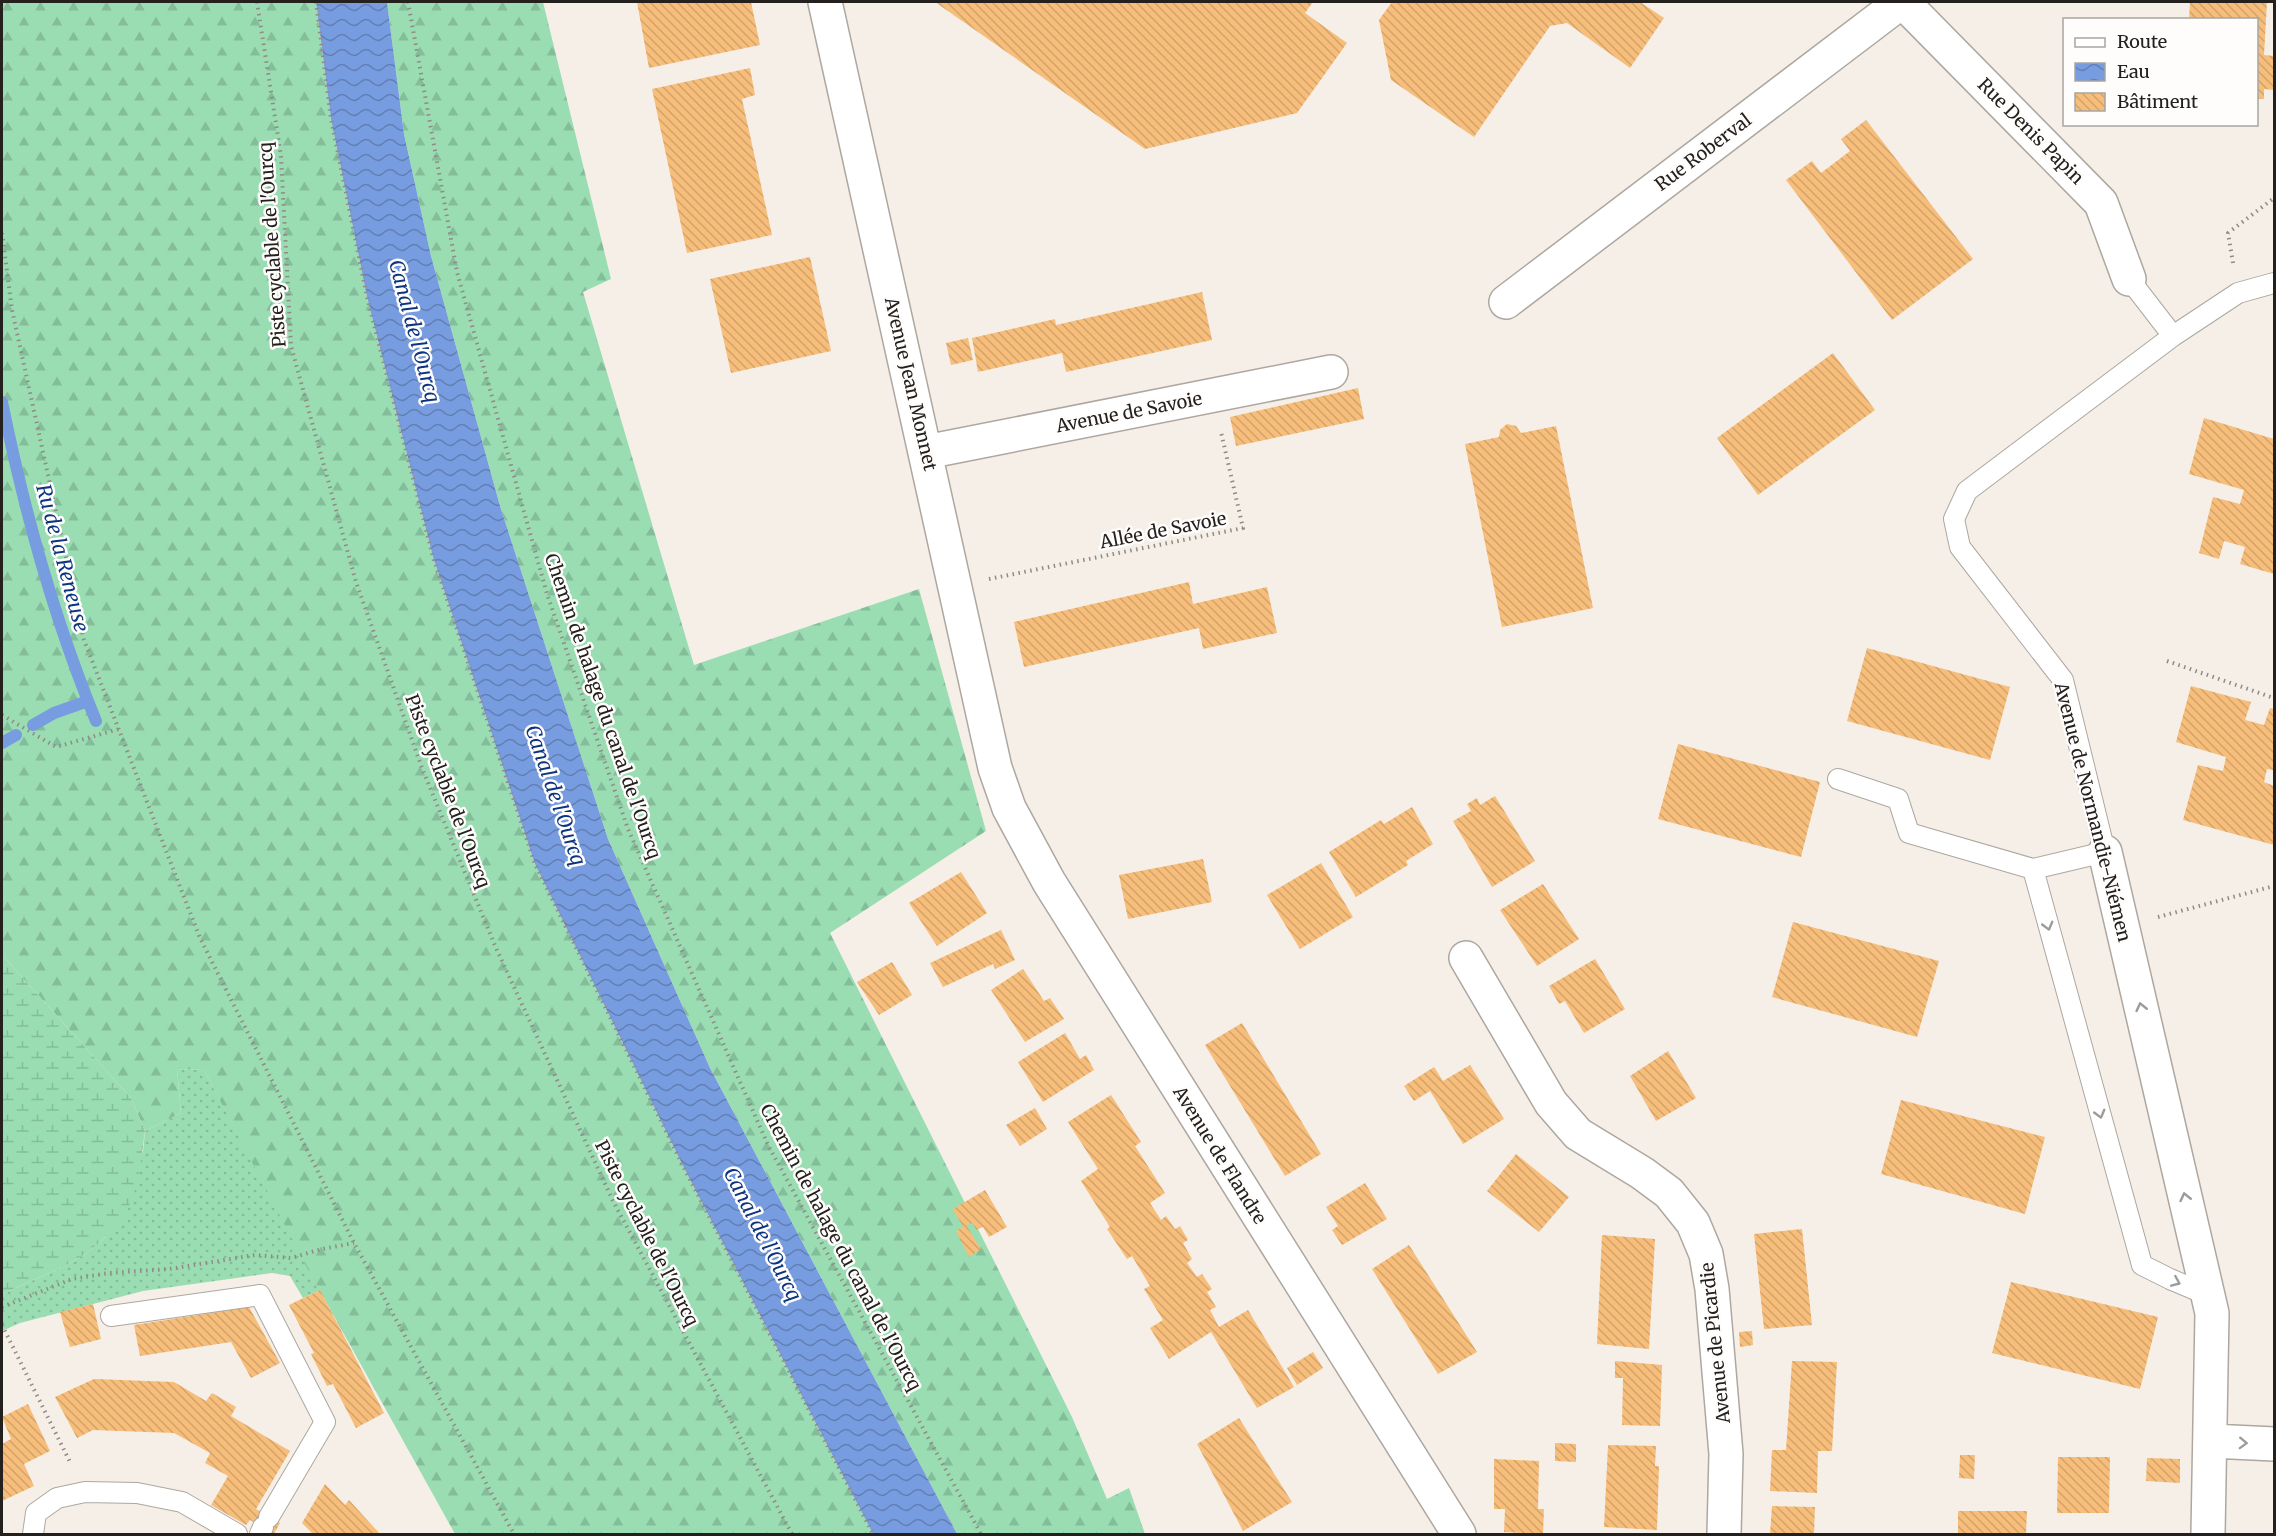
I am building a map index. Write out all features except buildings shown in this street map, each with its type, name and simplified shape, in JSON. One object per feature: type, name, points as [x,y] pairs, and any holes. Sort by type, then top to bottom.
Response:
[{"type":"street","name":"Avenue Jean Monnet","points":[[825,2],[995,768]]},
{"type":"street","name":"Rue Denis Papin","points":[[1902,2],[2102,203],[2129,279]]},
{"type":"street","name":"Rue Roberval","points":[[1506,302],[1902,2]]},
{"type":"street","name":"Avenue de Savoie","points":[[926,452],[1331,372]]},
{"type":"street","name":"Avenue de Flandre","points":[[995,768],[1009,808],[1049,882],[1459,1534]]},
{"type":"street","name":"Avenue de Normandie-Niémen","points":[[2105,852],[2212,1314],[2208,1534]]},
{"type":"street","name":"Avenue de Picardie","points":[[1466,958],[1551,1103],[1578,1134],[1670,1193],[1693,1223],[1706,1254],[1712,1289],[1726,1454],[1724,1534]]},
{"type":"street","points":[[2211,1441],[2274,1444]]},
{"type":"lane","points":[[2129,279],[2172,336]]},
{"type":"lane","name":"Avenue de Normandie-Niémen","points":[[2105,852],[2062,680],[1960,547],[1954,519],[1967,491],[2172,336],[2238,293],[2274,284]]},
{"type":"lane","points":[[1838,779],[1898,799],[1909,833],[2033,869],[2105,852]]},
{"type":"lane","points":[[2033,869],[2142,1265],[2169,1280],[2208,1295]]},
{"type":"lane","points":[[111,1316],[260,1295],[325,1422],[264,1526]]},
{"type":"lane","points":[[33,1534],[36,1513],[57,1498],[85,1492],[137,1492],[182,1502],[237,1534]]},
{"type":"path","name":"Piste cyclable de l'Ourcq","points":[[257,2],[280,156],[291,346],[356,582],[422,768],[496,948],[613,1201],[792,1534]]},
{"type":"path","points":[[316,2],[332,119],[367,297],[434,557],[535,864],[684,1168],[873,1534]]},
{"type":"path","name":"Chemin de halage du canal de l'Ourcq","points":[[408,2],[457,272],[547,594],[628,829],[768,1145],[981,1534]]},
{"type":"path","points":[[2238,293],[2228,233],[2274,198]]},
{"type":"path","points":[[2,233],[12,310],[84,640],[200,938],[354,1244],[514,1534]]},
{"type":"path","name":"Allée de Savoie","points":[[956,586],[1243,528],[1212,396]]},
{"type":"path","points":[[2167,661],[2274,698]]},
{"type":"path","points":[[2,715],[56,747],[119,729]]},
{"type":"path","points":[[2122,926],[2274,886]]},
{"type":"path","points":[[2,1307],[72,1279],[110,1273],[169,1269],[255,1255],[291,1258],[322,1249],[354,1244]]},
{"type":"path","points":[[2,1325],[85,1492]]},
{"type":"green space","points":[[2,2],[316,2],[331,119],[367,297],[433,557],[535,864],[684,1168],[873,1534],[455,1534],[305,1264],[204,1070],[177,1069],[181,1113],[145,1131],[131,1098],[2,955]]},
{"type":"green space","points":[[387,2],[543,2],[611,279],[583,292],[694,665],[919,589],[986,831],[830,933],[1072,1417],[1107,1499],[1129,1488],[1145,1534],[957,1534],[710,1068],[608,839],[500,506],[431,256],[404,134]]},
{"type":"green space","points":[[2,955],[131,1098],[145,1131],[138,1182],[126,1214],[107,1236],[87,1253],[65,1266],[2,1294]]},
{"type":"green space","points":[[177,1069],[204,1070],[320,1290],[303,1298],[290,1276],[272,1273],[143,1291],[20,1323],[2,1331],[2,1294],[65,1266],[87,1253],[107,1236],[143,1151],[145,1131],[181,1113]]},
{"type":"water","name":"Canal de l'Ourcq","points":[[316,2],[387,2],[404,134],[431,256],[500,506],[608,839],[710,1068],[957,1534],[873,1534],[684,1168],[535,864],[433,557],[367,297],[331,119]]},
{"type":"waterway","name":"Ru de la Reneuse","points":[[2,402],[30,524],[67,643],[96,721]]},
{"type":"waterway","points":[[33,725],[54,713],[88,701]]},
{"type":"waterway","points":[[2,743],[16,735]]}]
